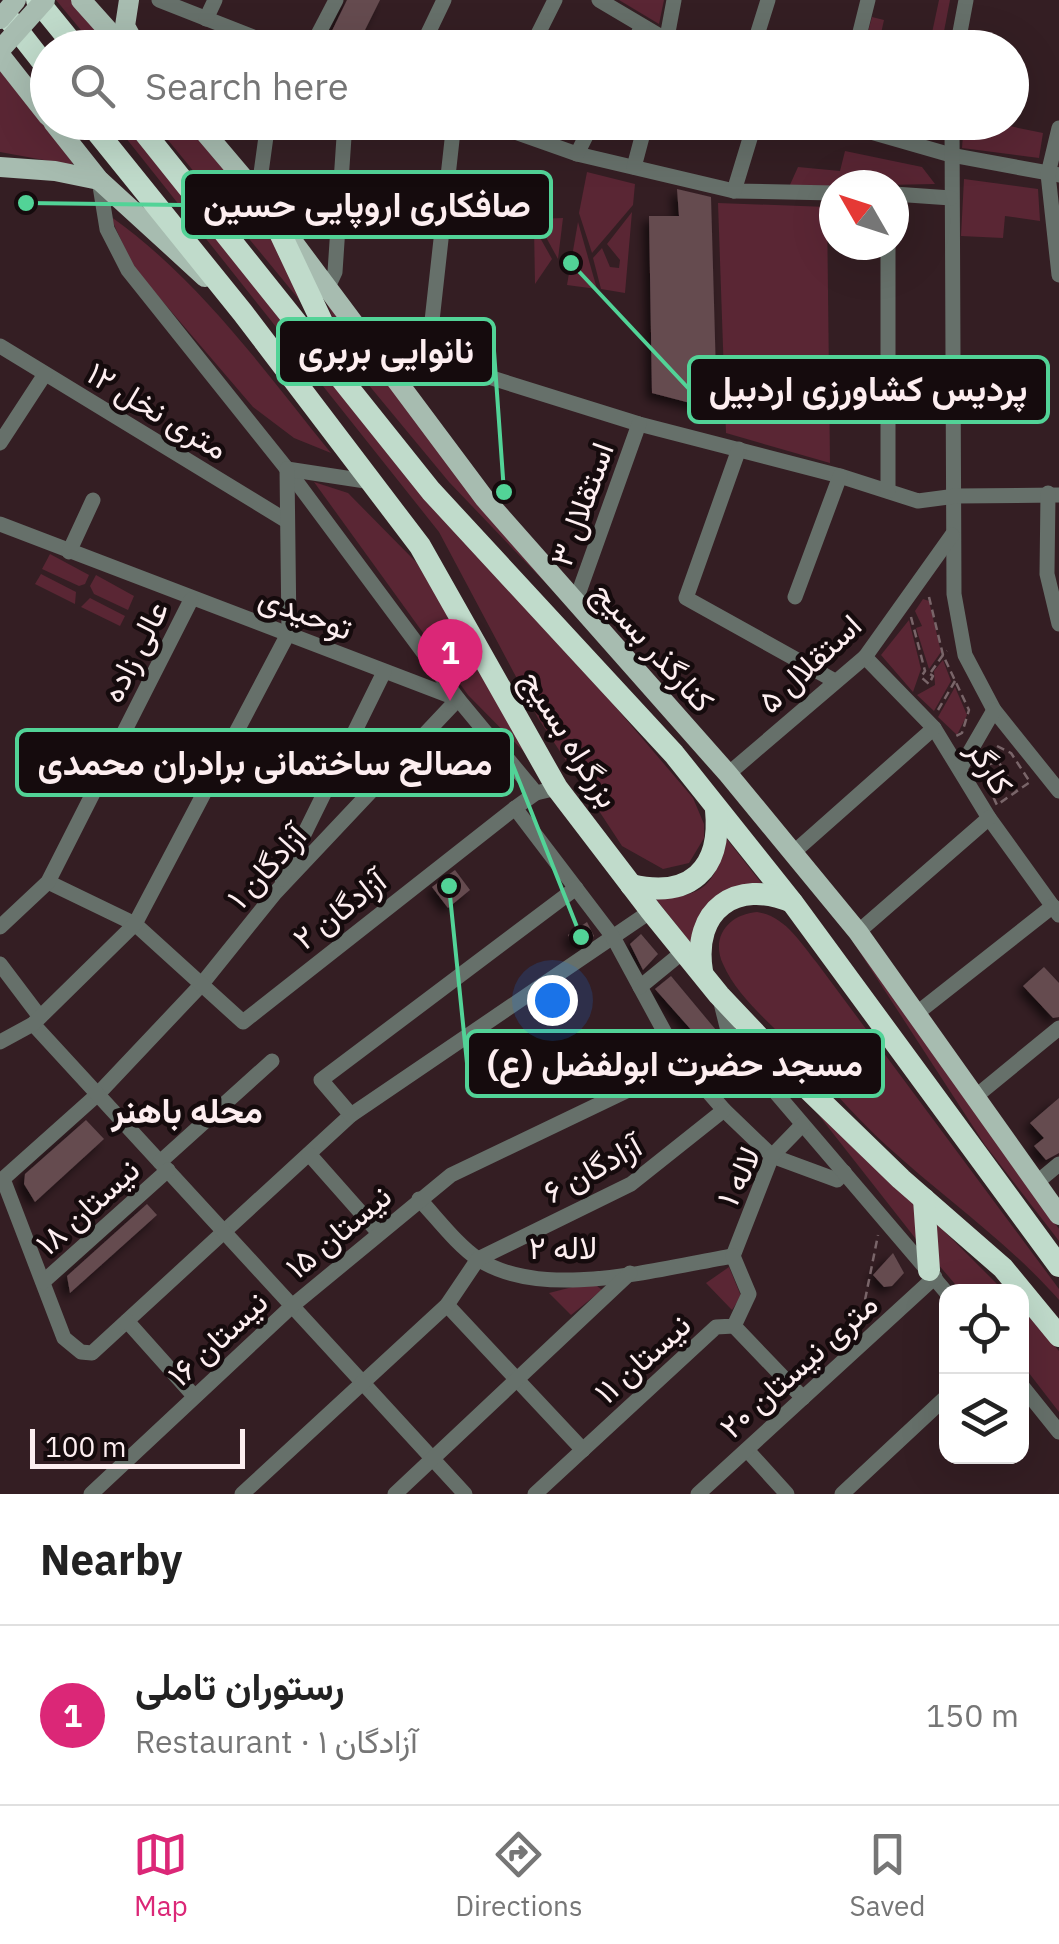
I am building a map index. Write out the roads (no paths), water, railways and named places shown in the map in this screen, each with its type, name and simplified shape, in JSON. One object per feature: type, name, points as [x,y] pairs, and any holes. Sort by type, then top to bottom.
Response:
[{"type":"highway","points":[[37,0],[61,30]]},
{"type":"highway","points":[[0,8],[30,46]]},
{"type":"highway","name":"بزرگراه بسیج","points":[[104,140],[243,312],[420,546],[547,790],[631,885],[719,995],[924,1199],[1002,1268],[1059,1336]]},
{"type":"highway","name":"بزرگراه بسیج","points":[[151,140],[431,491],[674,754],[792,902],[1059,1266]]},
{"type":"highway","points":[[272,216],[357,394]]},
{"type":"highway","points":[[631,885],[668,890],[697,875],[716,846],[716,810]]},
{"type":"highway","points":[[702,972],[699,950],[703,930],[722,904],[752,893],[773,894],[792,902]]},
{"type":"highway","points":[[924,1199],[932,1274]]},
{"type":"main road","points":[[0,18],[16,0]]},
{"type":"main road","points":[[30,92],[0,52],[45,0]]},
{"type":"main road","points":[[81,0],[108,30]]},
{"type":"main road","points":[[128,30],[129,0]]},
{"type":"main road","points":[[68,140],[100,180],[243,312]]},
{"type":"main road","name":"کنارگذر بسیج","points":[[211,140],[258,195],[485,498],[728,774],[858,932],[1059,1215]]},
{"type":"main road","points":[[0,167],[55,171],[100,180]]},
{"type":"street","points":[[158,0],[235,30]]},
{"type":"street","points":[[206,19],[215,0]]},
{"type":"street","points":[[320,30],[336,0]]},
{"type":"street","points":[[430,30],[444,0]]},
{"type":"street","points":[[540,30],[555,0]]},
{"type":"street","points":[[599,0],[648,30]]},
{"type":"street","points":[[671,30],[674,0]]},
{"type":"street","points":[[759,30],[768,0]]},
{"type":"street","points":[[860,30],[868,0]]},
{"type":"street","points":[[960,30],[966,0]]},
{"type":"street","points":[[640,30],[642,26]]},
{"type":"street","points":[[1059,128],[1054,175],[1059,275]]},
{"type":"street","points":[[258,195],[266,140]]},
{"type":"street","points":[[327,289],[335,272],[344,140]]},
{"type":"street","points":[[428,357],[452,140]]},
{"type":"street","points":[[538,140],[577,154],[734,191],[819,193]]},
{"type":"street","points":[[577,154],[584,140]]},
{"type":"street","points":[[634,167],[641,140]]},
{"type":"street","points":[[734,191],[750,140]]},
{"type":"street","points":[[898,140],[1054,175]]},
{"type":"street","points":[[951,140],[954,594],[965,655],[994,710],[1058,788]]},
{"type":"street","points":[[100,180],[107,229],[128,270],[287,468],[458,700]]},
{"type":"street","points":[[909,195],[952,198]]},
{"type":"street","points":[[888,260],[888,491]]},
{"type":"street","points":[[364,338],[640,424],[926,502],[956,496],[1053,494],[1047,574],[1059,624]]},
{"type":"street","name":"۱۲ متری نخل","points":[[0,346],[287,522]]},
{"type":"street","points":[[0,443],[45,374]]},
{"type":"street","name":"استقلال ۳","points":[[575,603],[640,424]]},
{"type":"street","points":[[739,449],[686,598],[835,681]]},
{"type":"street","points":[[287,468],[372,482]]},
{"type":"street","points":[[0,1042],[37,1020],[135,924],[289,632],[287,468]]},
{"type":"street","points":[[794,597],[840,476]]},
{"type":"street","points":[[70,552],[93,500]]},
{"type":"street","name":"توحیدی","points":[[0,524],[458,700],[547,790]]},
{"type":"street","name":"استقلال ۵","points":[[728,774],[866,657],[952,535]]},
{"type":"street","name":"عالی زاده","points":[[0,928],[48,882],[191,600]]},
{"type":"street","name":"کارگر","points":[[866,657],[934,722],[989,818],[1056,910]]},
{"type":"street","points":[[275,893],[384,672]]},
{"type":"street","name":"آزادگان ۱","points":[[43,1282],[4,1179],[98,1094],[201,984],[275,893],[458,700]]},
{"type":"street","points":[[961,767],[994,710]]},
{"type":"street","points":[[794,852],[934,722]]},
{"type":"street","points":[[547,790],[515,808],[613,937],[678,1056],[724,1110],[772,1156],[837,1180],[844,1172]]},
{"type":"street","name":"آزادگان ۲","points":[[201,984],[243,1022],[515,808]]},
{"type":"street","points":[[316,809],[318,822],[325,828],[340,823]]},
{"type":"street","points":[[858,932],[989,818]]},
{"type":"street","points":[[48,882],[135,924],[201,984]]},
{"type":"street","points":[[351,1115],[320,1080],[576,888]]},
{"type":"street","points":[[43,1282],[64,1338],[81,1352],[92,1352],[351,1115],[651,910]]},
{"type":"street","points":[[916,1014],[1056,910]]},
{"type":"street","points":[[640,987],[684,950]]},
{"type":"street","points":[[0,964],[37,1020],[98,1094],[465,1494]]},
{"type":"street","points":[[719,995],[730,1039],[738,1050],[940,1284]]},
{"type":"street","points":[[975,1097],[1059,1028]]},
{"type":"street","points":[[700,1082],[738,1050]]},
{"type":"street","name":"نیستان ۱۵","points":[[292,1306],[451,1175],[641,1084],[678,1056]]},
{"type":"street","name":"نیستان ۱۸","points":[[43,1282],[272,1061]]},
{"type":"street","name":"آزادگان ۶","points":[[478,1259],[631,1184],[724,1110]]},
{"type":"street","name":"لاله ۱","points":[[733,1256],[772,1156],[802,1125]]},
{"type":"street","points":[[310,1154],[378,1232]]},
{"type":"street","points":[[1035,1184],[1059,1164]]},
{"type":"street","name":"لاله ۲","points":[[419,1200],[478,1259],[529,1281],[630,1272],[733,1256]]},
{"type":"street","points":[[506,1246],[501,1258],[506,1272]]},
{"type":"street","name":"نیستان ۱۱","points":[[535,1494],[716,1328],[734,1326],[749,1294],[733,1256]]},
{"type":"street","points":[[242,1494],[448,1305],[478,1259]]},
{"type":"street","points":[[394,1494],[630,1272]]},
{"type":"street","name":"۲۰ متری نیستان","points":[[698,1494],[932,1274]]},
{"type":"street","points":[[448,1305],[583,1450]]},
{"type":"street","name":"نیستان ۱۶","points":[[91,1494],[292,1306]]},
{"type":"street","points":[[127,1321],[194,1396]]},
{"type":"street","points":[[734,1326],[802,1398]]},
{"type":"street","points":[[1029,1395],[1059,1432]]},
{"type":"street","points":[[842,1494],[939,1404]]},
{"type":"street","points":[[747,1450],[787,1494]]},
{"type":"place","name":"صافکاری اروپایی حسین","points":[[26,203]]},
{"type":"place","name":"پردیس کشاورزی اردبیل","points":[[571,263]]},
{"type":"place","name":"نانوایی بربری","points":[[504,492]]},
{"type":"place","name":"رستوران تاملی","points":[[450,701]]},
{"type":"place","name":"مسجد حضرت ابولفضل (ع)","points":[[449,886]]},
{"type":"place","name":"مصالح ساختمانی برادران محمدی","points":[[581,937]]},
{"type":"district","name":"محله باهنر","points":[[187,1110]]}]
